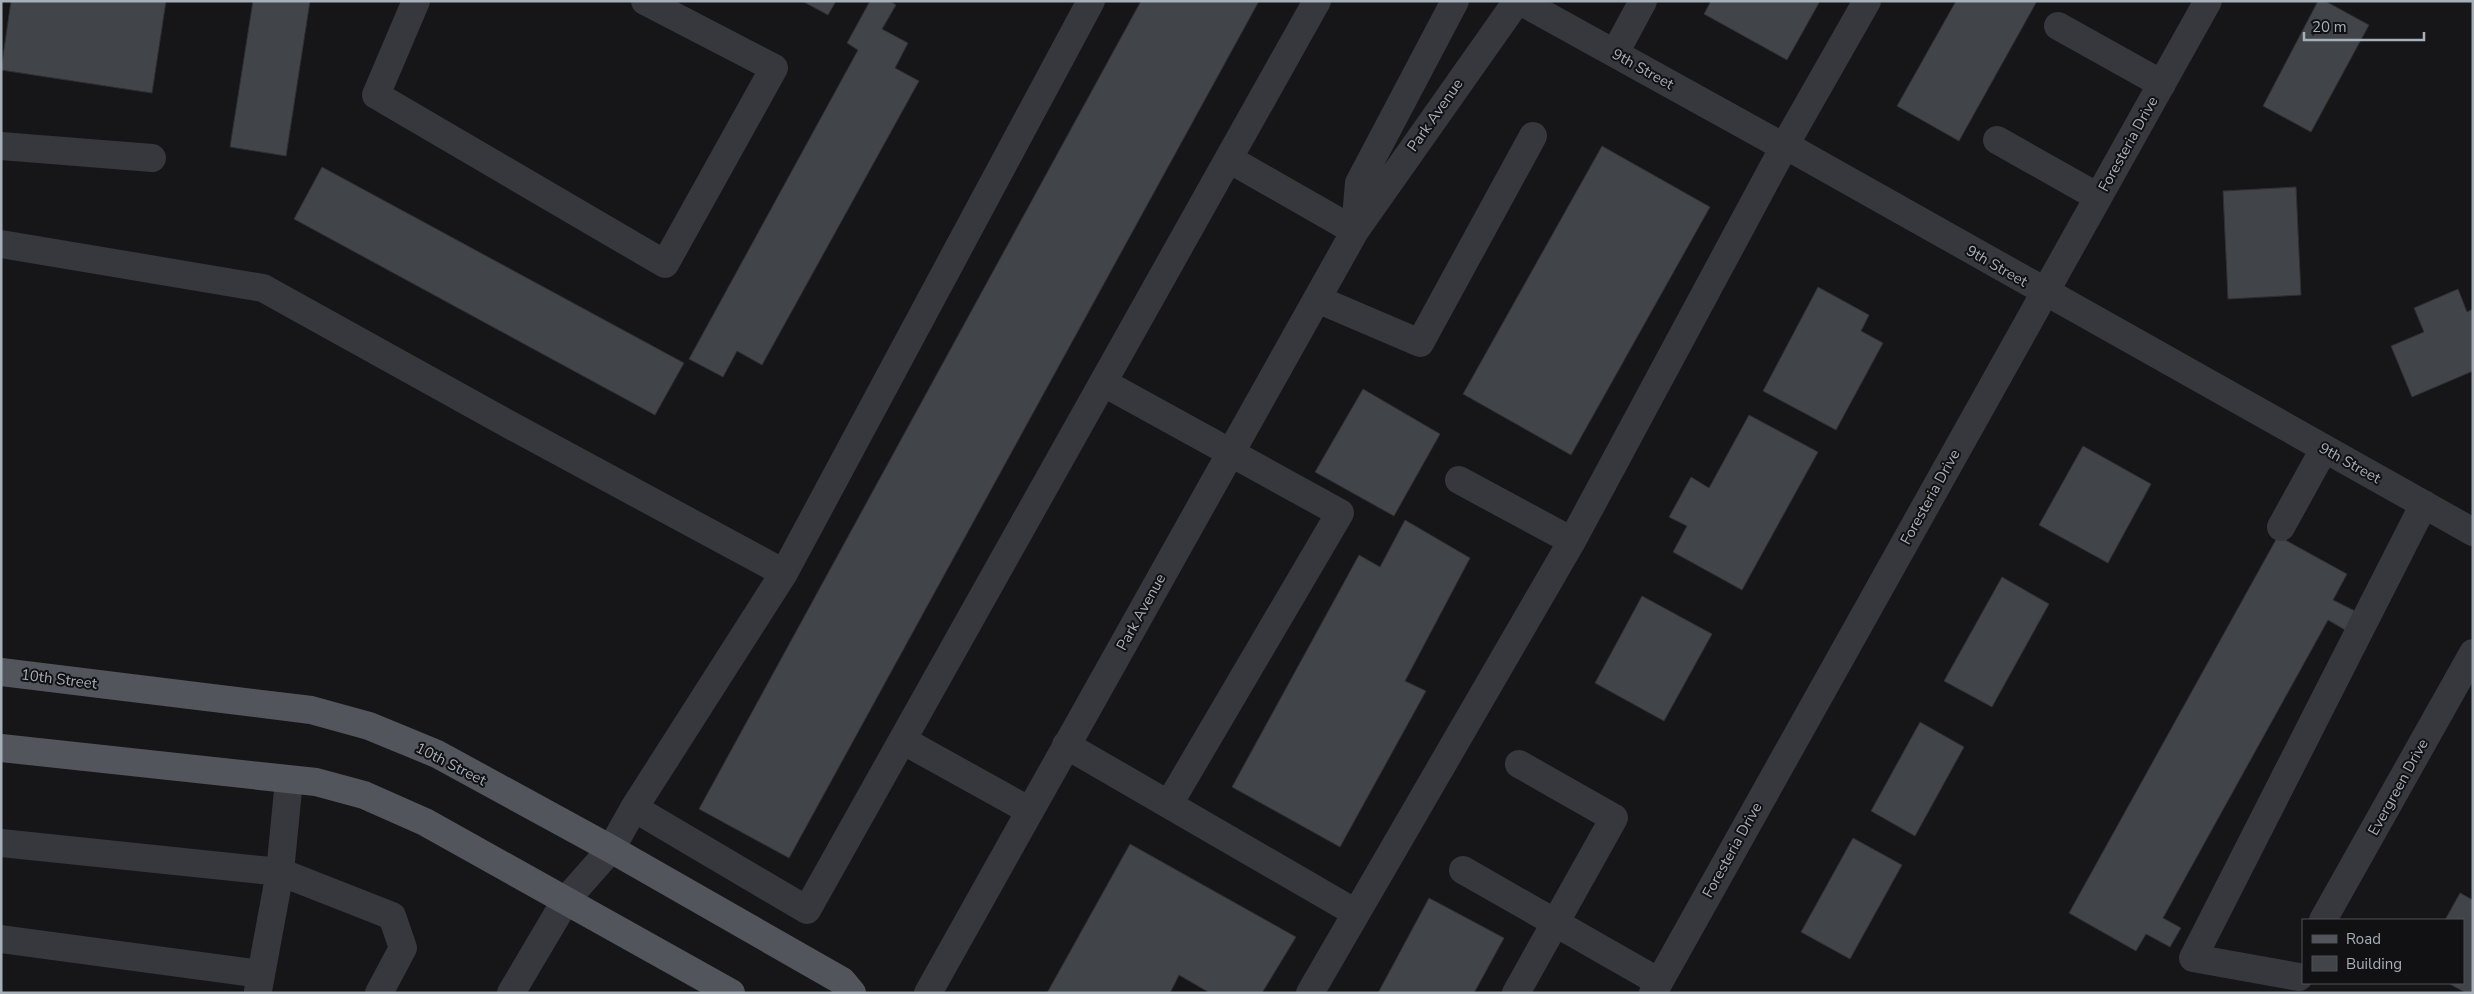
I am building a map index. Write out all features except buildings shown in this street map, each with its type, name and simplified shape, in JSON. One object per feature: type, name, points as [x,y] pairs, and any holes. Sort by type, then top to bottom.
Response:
[{"type":"main road","name":"10th Street","points":[[1,672],[311,710],[369,726],[437,754],[611,849],[842,981],[852,993]]},
{"type":"main road","points":[[1,748],[316,782],[364,795],[425,822],[731,993]]},
{"type":"street","points":[[416,1],[376,95],[665,264],[774,68],[645,1]]},
{"type":"street","points":[[511,993],[566,900],[611,849],[634,808],[784,572],[1091,1]]},
{"type":"street","points":[[634,808],[807,910],[904,741],[1318,1]]},
{"type":"street","name":"Park Avenue","points":[[1355,231],[1359,183],[1455,1]]},
{"type":"street","name":"Park Avenue","points":[[928,993],[1355,231],[1483,47],[1518,1]]},
{"type":"street","name":"9th Street","points":[[1518,1],[1773,141],[1785,145],[2044,293],[2473,532]]},
{"type":"street","points":[[1615,53],[1642,1]]},
{"type":"street","points":[[1310,993],[1572,541],[1785,145],[1867,1]]},
{"type":"street","name":"Foresteria Drive","points":[[1656,987],[2208,1]]},
{"type":"street","points":[[2058,26],[2162,84]]},
{"type":"street","points":[[1316,300],[1420,343],[1534,136]]},
{"type":"street","points":[[1997,140],[2098,197]]},
{"type":"street","points":[[1,146],[152,158]]},
{"type":"street","points":[[1229,160],[1355,231]]},
{"type":"street","points":[[1,244],[263,288],[510,425],[784,572]]},
{"type":"street","points":[[1104,383],[1340,513],[1169,804]]},
{"type":"street","points":[[2281,526],[2324,449]]},
{"type":"street","points":[[1460,480],[1572,541]]},
{"type":"street","points":[[2299,975],[2194,958],[2424,504]]},
{"type":"street","name":"Evergreen Drive","points":[[2324,919],[2473,653]]},
{"type":"street","points":[[904,741],[1030,811]]},
{"type":"street","points":[[1066,745],[1356,913]]},
{"type":"street","points":[[1516,993],[1614,818],[1519,764]]},
{"type":"street","points":[[1,939],[259,984],[280,872],[289,780]]},
{"type":"street","points":[[1,843],[280,872],[392,916],[402,948],[379,993]]},
{"type":"street","points":[[1463,870],[1555,923],[1656,987]]}]
